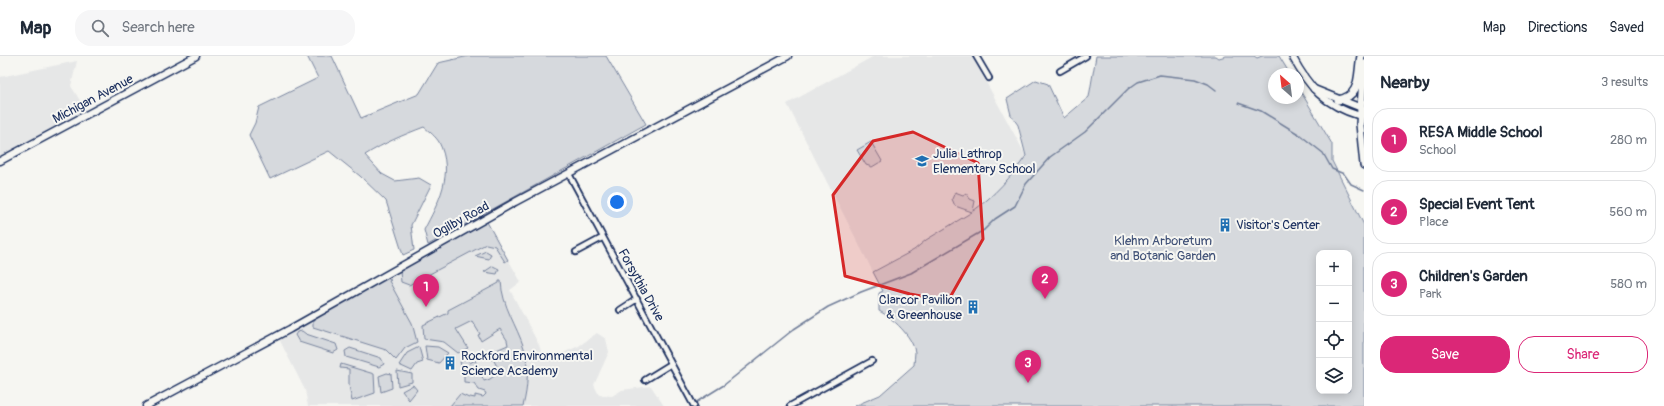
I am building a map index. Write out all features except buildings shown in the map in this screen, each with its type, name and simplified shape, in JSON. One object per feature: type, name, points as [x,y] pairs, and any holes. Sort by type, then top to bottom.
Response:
[{"type":"main road","points":[[1338,100],[1350,96],[1356,90],[1361,56]]},
{"type":"main road","points":[[1364,63],[1362,112],[1364,165]]},
{"type":"street","name":"Michigan Avenue","points":[[0,161],[196,56]]},
{"type":"street","name":"Ogilby Road","points":[[146,406],[290,329],[515,202],[788,56]]},
{"type":"street","points":[[976,56],[989,78]]},
{"type":"street","points":[[1060,71],[1086,56]]},
{"type":"street","points":[[1292,56],[1302,75],[1324,100],[1362,112]]},
{"type":"street","points":[[1313,89],[1362,112]]},
{"type":"street","name":"Forsythia Drive","points":[[569,174],[602,238],[637,299],[694,406]]},
{"type":"street","points":[[576,252],[602,238]]},
{"type":"street","points":[[620,310],[637,299]]},
{"type":"street","points":[[790,406],[872,361]]},
{"type":"street","points":[[645,380],[671,364]]},
{"type":"highlighted area","points":[[913,132],[978,163],[983,239],[948,301],[910,294],[845,276],[833,195],[873,141]]},
{"type":"shaded area","name":"Julia Lathrop Elementary School","points":[[874,56],[972,56],[1031,165],[985,212],[873,272],[787,104]]},
{"type":"shaded area","points":[[77,61],[71,86],[87,112],[0,158],[0,77]]},
{"type":"shaded area","points":[[487,222],[521,282],[510,290],[539,345],[544,361],[579,346],[597,333],[606,339],[609,352],[594,385],[599,395],[612,396],[622,390],[651,386],[664,406],[308,406],[305,390],[278,337]]},
{"type":"green space","points":[[307,56],[332,56],[361,118],[419,94],[438,63],[469,56],[606,56],[646,124],[428,245],[424,230],[439,199],[445,177],[444,154],[439,142],[424,127],[379,147],[365,155],[382,174],[395,181],[419,178],[431,185],[411,225],[414,250],[403,255],[386,201],[360,176],[329,151],[270,179],[249,135],[255,123],[259,107],[318,78]]},
{"type":"green space","name":"Klehm Arboretum and Botanic Garden","points":[[1096,56],[1216,56],[1219,58],[1226,56],[1254,56],[1257,58],[1262,56],[1279,56],[1286,68],[1268,68],[1268,104],[1304,104],[1304,97],[1332,144],[1332,161],[1364,225],[1364,406],[854,406],[880,395],[914,365],[915,352],[910,340],[896,323],[879,311],[879,293],[883,291],[873,272],[914,250],[926,240],[972,212],[955,206],[952,199],[955,192],[963,195],[966,193],[970,199],[975,201],[973,211],[995,193],[1020,164],[1026,156],[1018,125],[1011,115],[1007,99],[1036,80],[1048,84],[1064,118],[1089,97]]},
{"type":"green space","points":[[871,142],[882,161],[872,167],[866,165],[857,150]]},
{"type":"green space","points":[[487,222],[508,260],[505,262],[495,246],[486,244],[409,285],[401,282],[400,271]]},
{"type":"green space","points":[[486,251],[491,254],[489,259],[475,256]]},
{"type":"green space","points":[[493,266],[499,269],[497,274],[484,272]]},
{"type":"green space","points":[[387,278],[391,280],[389,281],[412,323],[417,342],[405,348],[396,360],[386,350],[313,327],[313,319]]},
{"type":"green space","points":[[499,281],[501,281],[504,299],[526,355],[527,377],[523,406],[450,406],[460,394],[469,398],[475,398],[475,395],[483,397],[486,394],[485,392],[479,390],[474,383],[464,382],[464,374],[460,362],[467,358],[470,363],[475,360],[484,381],[490,379],[500,372],[493,359],[491,360],[487,354],[508,345],[507,340],[500,329],[481,341],[478,335],[480,334],[472,321],[456,329],[468,348],[458,353],[444,342],[424,339],[423,325],[448,313],[448,310],[499,283]]},
{"type":"green space","points":[[302,331],[306,334],[336,344],[338,350],[333,353],[299,342],[295,335],[297,332]]},
{"type":"green space","points":[[425,346],[438,347],[448,353],[439,363],[427,360]]},
{"type":"green space","points":[[419,347],[423,362],[417,364],[412,371],[399,365],[407,353]]},
{"type":"green space","points":[[350,348],[381,358],[384,364],[379,367],[346,357],[345,351]]},
{"type":"green space","points":[[341,364],[374,374],[375,393],[352,401],[349,385],[349,369],[340,368]]},
{"type":"green space","points":[[397,371],[412,374],[412,382],[398,386]]},
{"type":"green space","points":[[387,373],[391,374],[392,388],[381,392],[379,376]]},
{"type":"green space","points":[[413,385],[417,390],[409,400],[402,391]]},
{"type":"waterway","points":[[695,403],[724,385],[794,329],[828,307],[861,292],[911,273],[984,230],[995,219],[1015,206],[1026,184],[1050,157],[1085,132],[1128,89],[1138,82],[1160,75],[1195,79],[1208,84],[1216,90]]},
{"type":"waterway","points":[[1238,103],[1261,111],[1300,135],[1323,153],[1332,169],[1344,174],[1351,184],[1364,190]]},
{"type":"place","name":"Julia Lathrop Elementary School","points":[[922,161]]},
{"type":"place","name":"Visitor's Center","points":[[1225,225]]},
{"type":"place","name":"Special Event Tent","points":[[1045,299]]},
{"type":"place","name":"RESA Middle School","points":[[426,307]]},
{"type":"place","name":"Clarcor Pavilion & Greenhouse","points":[[973,307]]},
{"type":"place","name":"Rockford Environmental Science Academy","points":[[450,363]]},
{"type":"place","name":"Children's Garden","points":[[1028,383]]}]
